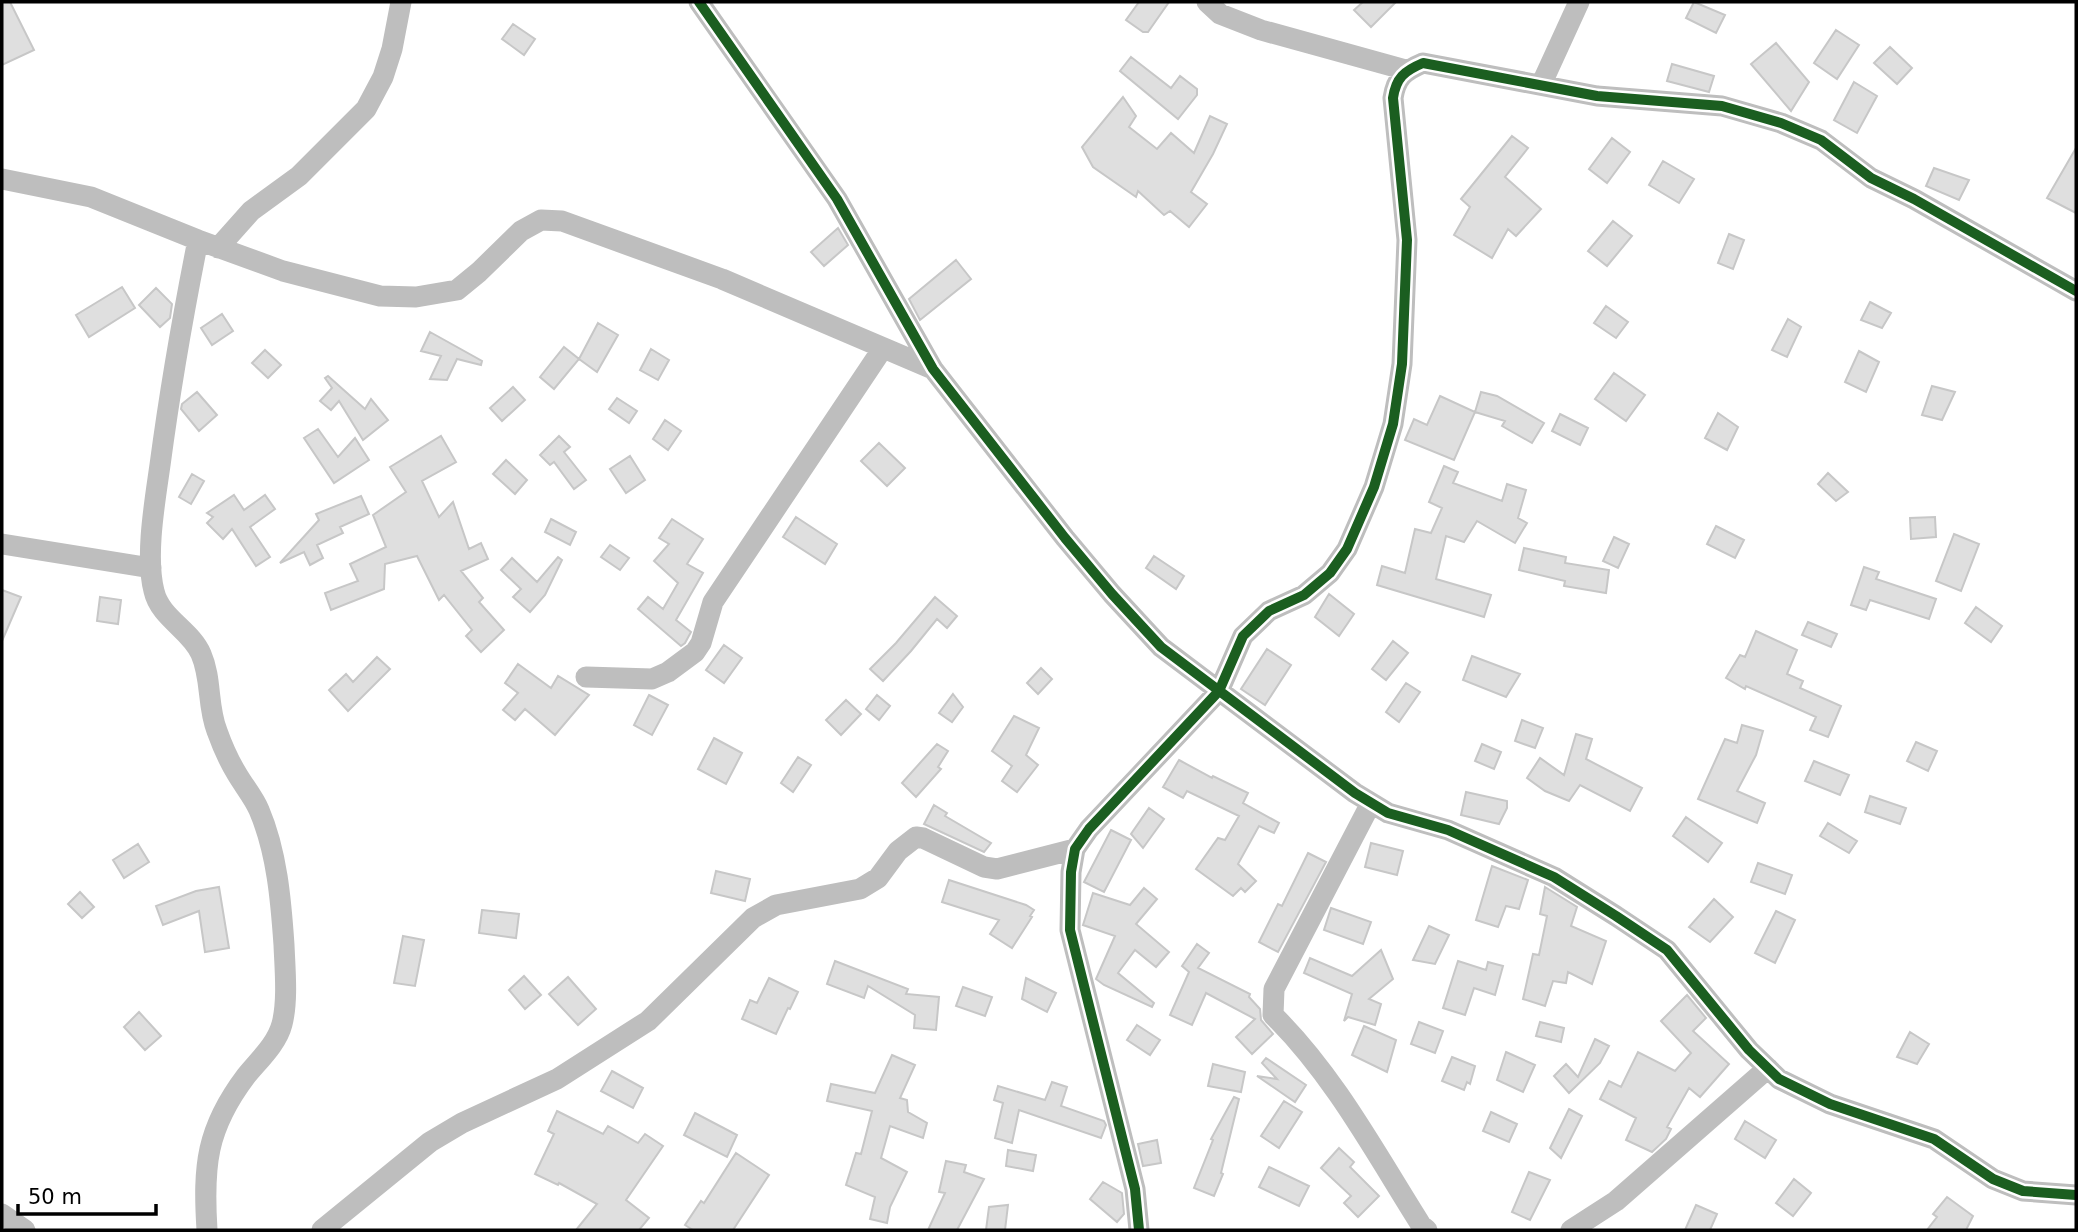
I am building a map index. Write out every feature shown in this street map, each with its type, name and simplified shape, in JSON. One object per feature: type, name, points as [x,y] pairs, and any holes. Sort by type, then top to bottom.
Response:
[{"type":"street","points":[[207,1230],[205,1168],[216,1123],[228,1101],[276,1039],[282,1027],[285,1012],[284,948],[281,900],[269,838],[258,808],[235,772],[209,709],[209,683],[205,662],[200,650],[164,611],[154,594],[151,568],[154,504],[172,375],[208,244],[299,176],[366,109],[374,97],[389,58],[401,2]]},
{"type":"street","points":[[699,2],[837,199],[933,369],[1065,538],[1161,647],[1371,803],[1388,813],[1448,830],[1554,877],[1667,950],[1749,1050],[1779,1079],[1830,1104],[1934,1139],[1993,1179],[2023,1191],[2076,1195]]},
{"type":"street","points":[[1207,2],[1220,14],[1261,30],[1406,70]]},
{"type":"street","points":[[1541,85],[1579,2]]},
{"type":"street","points":[[1139,1230],[1135,1189],[1070,930],[1071,872],[1075,849],[1090,829],[1219,691],[1243,636],[1269,611],[1304,595],[1329,573],[1346,549],[1378,474],[1393,424],[1402,364],[1406,240],[1393,98],[1395,82],[1406,70],[1423,63],[1597,96],[1722,106],[1781,123],[1821,140],[1871,178],[1947,217],[2076,291]]},
{"type":"street","points":[[2,178],[91,197],[283,271],[380,296],[416,297],[457,289],[522,231],[541,220],[562,221],[722,279],[933,369]]},
{"type":"street","points":[[586,677],[652,678],[668,673],[695,652],[701,643],[713,602],[883,348]]},
{"type":"street","points":[[2,544],[151,568]]},
{"type":"street","points":[[1371,803],[1274,989],[1273,1015],[1289,1031],[1335,1090],[1421,1225],[1427,1230]]},
{"type":"street","points":[[323,1230],[430,1142],[462,1123],[556,1079],[648,1021],[753,918],[775,905],[860,889],[878,878],[898,850],[916,837],[984,867],[997,869],[1075,849]]},
{"type":"street","points":[[1571,1230],[1616,1201],[1768,1068]]},
{"type":"street","points":[[2,1214],[25,1230]]},
{"type":"building","points":[[2,2],[10,2],[34,50],[2,65]]},
{"type":"building","points":[[1139,2],[1169,2],[1148,32],[1143,32],[1126,20]]},
{"type":"building","points":[[1363,2],[1396,2],[1371,27],[1354,10]]},
{"type":"building","points":[[1694,2],[1725,15],[1716,33],[1686,18]]},
{"type":"building","points":[[513,24],[535,39],[524,55],[502,39]]},
{"type":"building","points":[[1836,30],[1859,45],[1837,79],[1814,63]]},
{"type":"building","points":[[1776,43],[1809,82],[1791,111],[1751,64]]},
{"type":"building","points":[[1890,47],[1912,68],[1897,84],[1874,63]]},
{"type":"building","points":[[1131,57],[1171,88],[1180,76],[1197,89],[1197,95],[1178,119],[1120,71]]},
{"type":"building","points":[[1672,64],[1714,76],[1709,92],[1667,81]]},
{"type":"building","points":[[1854,82],[1877,96],[1857,133],[1834,120]]},
{"type":"building","points":[[1123,97],[1136,116],[1129,127],[1157,149],[1171,133],[1194,153],[1210,116],[1227,124],[1191,192],[1207,204],[1189,227],[1170,211],[1164,215],[1138,191],[1136,197],[1093,167],[1082,147]]},
{"type":"building","points":[[1512,136],[1528,148],[1505,177],[1541,209],[1516,236],[1508,229],[1492,258],[1454,235],[1470,207],[1461,199]]},
{"type":"building","points":[[1612,138],[1630,152],[1607,183],[1589,169]]},
{"type":"building","points":[[2076,148],[2076,213],[2047,198]]},
{"type":"building","points":[[1663,161],[1694,179],[1679,203],[1649,185]]},
{"type":"building","points":[[1934,168],[1969,180],[1959,200],[1926,186]]},
{"type":"building","points":[[1613,221],[1632,236],[1607,266],[1588,251]]},
{"type":"building","points":[[838,228],[848,245],[824,266],[811,252]]},
{"type":"building","points":[[1729,234],[1744,240],[1733,269],[1718,263]]},
{"type":"building","points":[[956,260],[971,279],[920,320],[909,299]]},
{"type":"building","points":[[122,287],[135,308],[89,337],[76,315]]},
{"type":"building","points":[[156,288],[172,304],[170,318],[160,327],[139,305]]},
{"type":"building","points":[[1870,302],[1891,313],[1882,328],[1861,320]]},
{"type":"building","points":[[1606,306],[1628,322],[1616,338],[1594,323]]},
{"type":"building","points":[[222,314],[233,331],[212,345],[201,328]]},
{"type":"building","points":[[1788,319],[1801,327],[1787,357],[1772,350]]},
{"type":"building","points":[[598,323],[618,335],[597,372],[579,359]]},
{"type":"building","points":[[430,332],[482,361],[481,365],[457,359],[447,380],[430,379],[441,356],[421,351]]},
{"type":"building","points":[[564,347],[579,359],[554,389],[540,377]]},
{"type":"building","points":[[651,349],[669,360],[658,380],[640,370]]},
{"type":"building","points":[[265,350],[281,365],[268,378],[252,363]]},
{"type":"building","points":[[1859,351],[1879,362],[1866,392],[1845,382]]},
{"type":"building","points":[[1614,373],[1645,395],[1626,421],[1595,399]]},
{"type":"building","points":[[328,376],[365,409],[371,399],[388,420],[363,440],[339,401],[331,410],[320,401],[332,388],[325,378]]},
{"type":"building","points":[[1932,386],[1955,392],[1942,420],[1922,415]]},
{"type":"building","points":[[513,387],[525,400],[502,421],[490,408]]},
{"type":"building","points":[[197,392],[217,415],[199,431],[181,409],[182,404]]},
{"type":"building","points":[[1481,392],[1497,396],[1544,423],[1532,443],[1502,426],[1505,421],[1475,412]]},
{"type":"building","points":[[1440,396],[1475,412],[1454,460],[1405,440],[1414,419],[1427,425]]},
{"type":"building","points":[[617,398],[637,411],[629,423],[609,409]]},
{"type":"building","points":[[1718,413],[1738,427],[1727,450],[1705,438]]},
{"type":"building","points":[[1560,414],[1588,428],[1580,445],[1552,431]]},
{"type":"building","points":[[665,420],[681,431],[668,450],[653,439]]},
{"type":"building","points":[[318,429],[338,457],[355,438],[369,460],[334,483],[304,438]]},
{"type":"building","points":[[441,436],[456,462],[422,481],[439,517],[453,502],[469,549],[481,543],[488,559],[461,571],[483,598],[479,602],[504,630],[481,652],[466,636],[472,630],[444,595],[439,600],[417,556],[385,564],[384,589],[331,610],[325,593],[358,581],[350,564],[386,547],[373,515],[406,492],[390,467]]},
{"type":"building","points":[[559,436],[570,447],[564,452],[586,480],[574,489],[554,462],[550,465],[540,455]]},
{"type":"building","points":[[879,443],[905,468],[887,486],[861,461]]},
{"type":"building","points":[[630,456],[645,480],[626,493],[610,469]]},
{"type":"building","points":[[506,460],[527,480],[515,494],[493,474]]},
{"type":"building","points":[[1444,466],[1458,472],[1453,483],[1502,501],[1507,484],[1526,490],[1518,518],[1527,523],[1515,543],[1477,521],[1464,542],[1446,536],[1436,579],[1491,595],[1484,617],[1377,585],[1382,566],[1405,573],[1415,529],[1431,533],[1442,508],[1429,502]]},
{"type":"building","points":[[1828,473],[1848,492],[1836,501],[1818,484]]},
{"type":"building","points":[[192,474],[204,481],[191,504],[179,497]]},
{"type":"building","points":[[234,495],[244,510],[265,495],[275,509],[250,527],[270,557],[256,566],[232,529],[223,539],[207,523],[213,517],[207,513]]},
{"type":"building","points":[[361,496],[369,514],[340,527],[343,533],[317,545],[323,558],[310,565],[304,552],[280,563],[319,520],[316,514]]},
{"type":"building","points":[[796,517],[837,544],[825,564],[783,537]]},
{"type":"building","points":[[1935,517],[1936,537],[1911,539],[1910,518]]},
{"type":"building","points":[[551,519],[576,532],[570,545],[545,532]]},
{"type":"building","points":[[672,519],[703,539],[687,564],[703,573],[676,620],[691,632],[681,646],[638,609],[648,597],[663,609],[678,583],[654,561],[669,544],[659,538]]},
{"type":"building","points":[[1716,526],[1744,540],[1735,558],[1707,544]]},
{"type":"building","points":[[1954,534],[1979,544],[1961,591],[1936,581]]},
{"type":"building","points":[[1614,537],[1629,544],[1618,568],[1603,561]]},
{"type":"building","points":[[610,545],[629,558],[620,570],[601,557]]},
{"type":"building","points":[[1524,548],[1566,557],[1565,563],[1609,570],[1606,593],[1564,586],[1565,581],[1519,570]]},
{"type":"building","points":[[1154,556],[1184,576],[1176,589],[1146,568]]},
{"type":"building","points":[[558,557],[562,560],[545,595],[530,612],[513,597],[521,589],[501,570],[512,558],[537,582]]},
{"type":"building","points":[[1864,567],[1879,572],[1876,579],[1936,599],[1929,619],[1870,600],[1866,610],[1851,605]]},
{"type":"building","points":[[2,590],[21,597],[2,641]]},
{"type":"building","points":[[1329,594],[1354,614],[1339,636],[1315,617]]},
{"type":"building","points":[[100,597],[121,600],[118,624],[97,621]]},
{"type":"building","points":[[935,597],[957,616],[947,628],[937,619],[883,681],[870,669]]},
{"type":"building","points":[[1976,607],[2002,626],[1991,642],[1965,623]]},
{"type":"building","points":[[1808,622],[1837,634],[1831,647],[1802,635]]},
{"type":"building","points":[[1756,631],[1797,650],[1787,674],[1803,681],[1800,688],[1841,706],[1828,737],[1810,730],[1816,717],[1746,686],[1745,689],[1726,678],[1740,655],[1745,657]]},
{"type":"building","points":[[1393,641],[1408,653],[1386,680],[1372,669]]},
{"type":"building","points":[[724,645],[742,658],[724,683],[706,670]]},
{"type":"building","points":[[1267,649],[1291,665],[1265,705],[1241,689]]},
{"type":"building","points":[[1472,656],[1520,674],[1506,697],[1463,680]]},
{"type":"building","points":[[377,657],[390,669],[348,711],[329,690],[346,674],[353,682]]},
{"type":"building","points":[[518,664],[551,688],[558,676],[589,695],[555,735],[525,709],[515,720],[503,710],[518,693],[505,683]]},
{"type":"building","points":[[1041,668],[1052,679],[1038,694],[1027,683]]},
{"type":"building","points":[[1406,683],[1420,692],[1399,722],[1386,712]]},
{"type":"building","points":[[953,694],[963,707],[952,722],[939,713]]},
{"type":"building","points":[[649,695],[668,705],[652,735],[634,725]]},
{"type":"building","points":[[877,695],[890,706],[879,720],[866,709]]},
{"type":"building","points":[[846,700],[861,714],[841,735],[826,720]]},
{"type":"building","points":[[1014,716],[1039,728],[1026,755],[1038,765],[1017,792],[1002,781],[1012,766],[992,751]]},
{"type":"building","points":[[1522,720],[1543,728],[1535,748],[1515,741]]},
{"type":"building","points":[[1742,725],[1763,731],[1756,755],[1737,791],[1765,803],[1757,823],[1698,799],[1725,739],[1737,743]]},
{"type":"building","points":[[1576,734],[1592,739],[1586,759],[1642,788],[1630,811],[1580,785],[1569,801],[1545,791],[1527,778],[1540,758],[1564,775]]},
{"type":"building","points":[[714,738],[742,753],[726,784],[698,769]]},
{"type":"building","points":[[1916,742],[1937,751],[1928,771],[1907,761]]},
{"type":"building","points":[[937,744],[948,751],[938,767],[941,769],[916,797],[902,783]]},
{"type":"building","points":[[1482,744],[1501,752],[1494,769],[1475,761]]},
{"type":"building","points":[[798,757],[811,765],[793,792],[781,783]]},
{"type":"building","points":[[1179,760],[1248,793],[1243,803],[1279,823],[1274,833],[1259,826],[1238,864],[1256,881],[1245,892],[1241,888],[1233,896],[1196,869],[1218,838],[1225,840],[1239,816],[1187,791],[1183,798],[1163,787]]},
{"type":"building","points":[[1814,761],[1849,775],[1840,795],[1805,781]]},
{"type":"building","points":[[1466,792],[1507,801],[1507,808],[1499,824],[1461,815]]},
{"type":"building","points":[[1870,796],[1906,808],[1900,824],[1865,812]]},
{"type":"building","points":[[934,805],[947,813],[945,816],[991,843],[984,852],[924,824]]},
{"type":"building","points":[[1149,808],[1164,819],[1143,848],[1131,834]]},
{"type":"building","points":[[1686,817],[1722,843],[1708,862],[1673,836]]},
{"type":"building","points":[[1828,823],[1857,841],[1849,853],[1820,836]]},
{"type":"building","points":[[1111,830],[1131,840],[1104,892],[1084,882]]},
{"type":"building","points":[[1371,843],[1403,851],[1397,875],[1365,867]]},
{"type":"building","points":[[138,844],[149,862],[124,878],[113,860]]},
{"type":"building","points":[[1308,853],[1326,862],[1278,952],[1259,942],[1278,904],[1282,906]]},
{"type":"building","points":[[1758,863],[1792,875],[1785,894],[1751,882]]},
{"type":"building","points":[[1492,866],[1528,880],[1519,909],[1506,906],[1498,927],[1476,920]]},
{"type":"building","points":[[716,871],[750,879],[745,901],[711,893]]},
{"type":"building","points":[[949,880],[1034,910],[1012,948],[990,934],[999,920],[942,902]]},
{"type":"building","points":[[219,887],[229,948],[205,952],[199,911],[163,925],[156,906],[196,891]]},
{"type":"building","points":[[1545,887],[1577,907],[1571,926],[1606,941],[1592,984],[1568,972],[1566,983],[1553,981],[1545,1006],[1523,999],[1533,954],[1539,955],[1547,916],[1540,914]]},
{"type":"building","points":[[1144,888],[1157,899],[1136,924],[1169,952],[1156,967],[1135,950],[1118,973],[1154,1003],[1152,1007],[1096,979],[1115,936],[1083,925],[1093,893],[1130,905]]},
{"type":"building","points":[[80,892],[94,907],[82,918],[68,904]]},
{"type":"building","points":[[1714,899],[1733,917],[1710,942],[1689,927]]},
{"type":"building","points":[[1331,908],[1371,922],[1363,944],[1324,930]]},
{"type":"building","points":[[482,910],[519,914],[516,938],[479,933]]},
{"type":"building","points":[[1776,911],[1795,920],[1775,963],[1755,953]]},
{"type":"building","points":[[1429,926],[1449,935],[1435,964],[1413,960]]},
{"type":"building","points":[[403,936],[424,940],[415,986],[394,983]]},
{"type":"building","points":[[1197,944],[1209,953],[1198,968],[1250,994],[1249,997],[1260,1009],[1261,1020],[1273,1034],[1252,1054],[1236,1037],[1255,1019],[1206,993],[1192,1025],[1170,1015],[1189,972],[1182,966]]},
{"type":"building","points":[[1381,950],[1393,979],[1369,999],[1381,1004],[1375,1025],[1348,1017],[1344,1021],[1352,994],[1304,973],[1310,958],[1352,976]]},
{"type":"building","points":[[835,961],[908,989],[906,994],[939,997],[936,1030],[914,1028],[915,1015],[868,986],[864,998],[827,984]]},
{"type":"building","points":[[1458,961],[1486,970],[1488,962],[1503,966],[1495,995],[1474,988],[1465,1015],[1443,1008]]},
{"type":"building","points":[[524,976],[541,995],[525,1009],[509,990]]},
{"type":"building","points":[[568,977],[596,1009],[578,1025],[549,994]]},
{"type":"building","points":[[769,978],[798,992],[776,1034],[742,1019],[750,1000],[757,1003]]},
{"type":"building","points":[[1026,978],[1056,993],[1047,1012],[1022,999]]},
{"type":"building","points":[[963,987],[992,997],[985,1016],[956,1006]]},
{"type":"building","points":[[1687,995],[1706,1018],[1693,1031],[1729,1064],[1700,1097],[1689,1088],[1667,1127],[1671,1129],[1666,1139],[1652,1152],[1626,1140],[1636,1118],[1600,1099],[1609,1081],[1621,1087],[1638,1052],[1675,1071],[1691,1053],[1661,1021]]},
{"type":"building","points":[[139,1012],[161,1036],[145,1050],[124,1027]]},
{"type":"building","points":[[1419,1022],[1443,1031],[1435,1053],[1411,1044]]},
{"type":"building","points":[[1540,1022],[1564,1028],[1561,1042],[1536,1036]]},
{"type":"building","points":[[1137,1025],[1160,1040],[1150,1055],[1127,1040]]},
{"type":"building","points":[[1364,1026],[1396,1040],[1387,1072],[1352,1055]]},
{"type":"building","points":[[1910,1032],[1929,1044],[1917,1064],[1897,1057]]},
{"type":"building","points":[[1595,1039],[1609,1046],[1600,1063],[1569,1093],[1554,1076],[1566,1064],[1578,1077]]},
{"type":"building","points":[[1506,1052],[1535,1065],[1523,1092],[1497,1080]]},
{"type":"building","points":[[892,1055],[915,1065],[900,1098],[907,1100],[908,1112],[927,1123],[923,1138],[890,1126],[881,1158],[907,1172],[890,1207],[887,1223],[870,1219],[875,1197],[846,1185],[856,1153],[861,1154],[872,1111],[827,1101],[831,1084],[875,1093]]},
{"type":"building","points":[[1452,1057],[1475,1066],[1470,1084],[1467,1082],[1464,1090],[1442,1081]]},
{"type":"building","points":[[1266,1058],[1306,1085],[1295,1102],[1257,1076],[1277,1079],[1262,1063]]},
{"type":"building","points":[[1213,1064],[1245,1072],[1241,1092],[1208,1086]]},
{"type":"building","points":[[612,1071],[643,1088],[633,1108],[601,1091]]},
{"type":"building","points":[[1052,1082],[1067,1087],[1061,1106],[1104,1121],[1106,1125],[1101,1138],[1019,1110],[1012,1143],[995,1138],[1003,1103],[994,1100],[998,1086],[1045,1100]]},
{"type":"building","points":[[1234,1097],[1239,1099],[1221,1173],[1223,1174],[1214,1196],[1194,1188],[1213,1140],[1211,1139]]},
{"type":"building","points":[[1284,1101],[1302,1112],[1279,1148],[1261,1136]]},
{"type":"building","points":[[1569,1109],[1582,1116],[1561,1158],[1550,1148]]},
{"type":"building","points":[[557,1111],[603,1134],[608,1126],[638,1143],[645,1134],[663,1146],[626,1200],[649,1218],[639,1230],[576,1230],[597,1204],[559,1183],[558,1185],[535,1174],[554,1134],[548,1131]]},
{"type":"building","points":[[1491,1112],[1517,1124],[1509,1142],[1483,1131]]},
{"type":"building","points":[[695,1113],[737,1135],[727,1157],[684,1135]]},
{"type":"building","points":[[1745,1121],[1776,1140],[1765,1158],[1735,1139]]},
{"type":"building","points":[[1157,1140],[1161,1163],[1143,1166],[1138,1144]]},
{"type":"building","points":[[1339,1148],[1354,1162],[1350,1167],[1379,1196],[1358,1217],[1344,1203],[1351,1196],[1321,1168]]},
{"type":"building","points":[[1008,1150],[1036,1155],[1033,1171],[1006,1166]]},
{"type":"building","points":[[736,1153],[769,1175],[733,1230],[693,1230],[685,1225],[701,1201],[704,1203]]},
{"type":"building","points":[[946,1161],[966,1165],[964,1172],[984,1179],[957,1230],[928,1230],[945,1193],[939,1192]]},
{"type":"building","points":[[1269,1167],[1309,1186],[1299,1206],[1259,1187]]},
{"type":"building","points":[[1529,1172],[1550,1180],[1530,1220],[1512,1212]]},
{"type":"building","points":[[1794,1179],[1811,1193],[1793,1216],[1776,1203]]},
{"type":"building","points":[[1103,1182],[1122,1193],[1124,1214],[1117,1222],[1090,1199]]},
{"type":"building","points":[[1947,1197],[1973,1216],[1966,1230],[1927,1230],[1937,1217],[1933,1214]]},
{"type":"building","points":[[1008,1205],[1005,1230],[986,1230],[989,1207]]},
{"type":"building","points":[[1696,1205],[1717,1214],[1710,1230],[1685,1230]]},
{"type":"cycle path","points":[[699,2],[837,199],[933,369],[1065,538],[1161,647],[1355,793],[1388,813],[1448,830],[1554,877],[1667,950],[1749,1050],[1779,1079],[1830,1104],[1934,1139],[1993,1179],[2023,1191],[2076,1195]]},
{"type":"cycle path","points":[[1139,1230],[1135,1189],[1070,930],[1071,872],[1075,849],[1089,829],[1219,691],[1243,636],[1269,611],[1304,595],[1330,573],[1347,549],[1374,487],[1393,424],[1402,364],[1407,240],[1393,98],[1396,85],[1402,76],[1423,63],[1597,96],[1722,106],[1781,123],[1821,140],[1871,178],[1914,199],[2076,291]]}]
